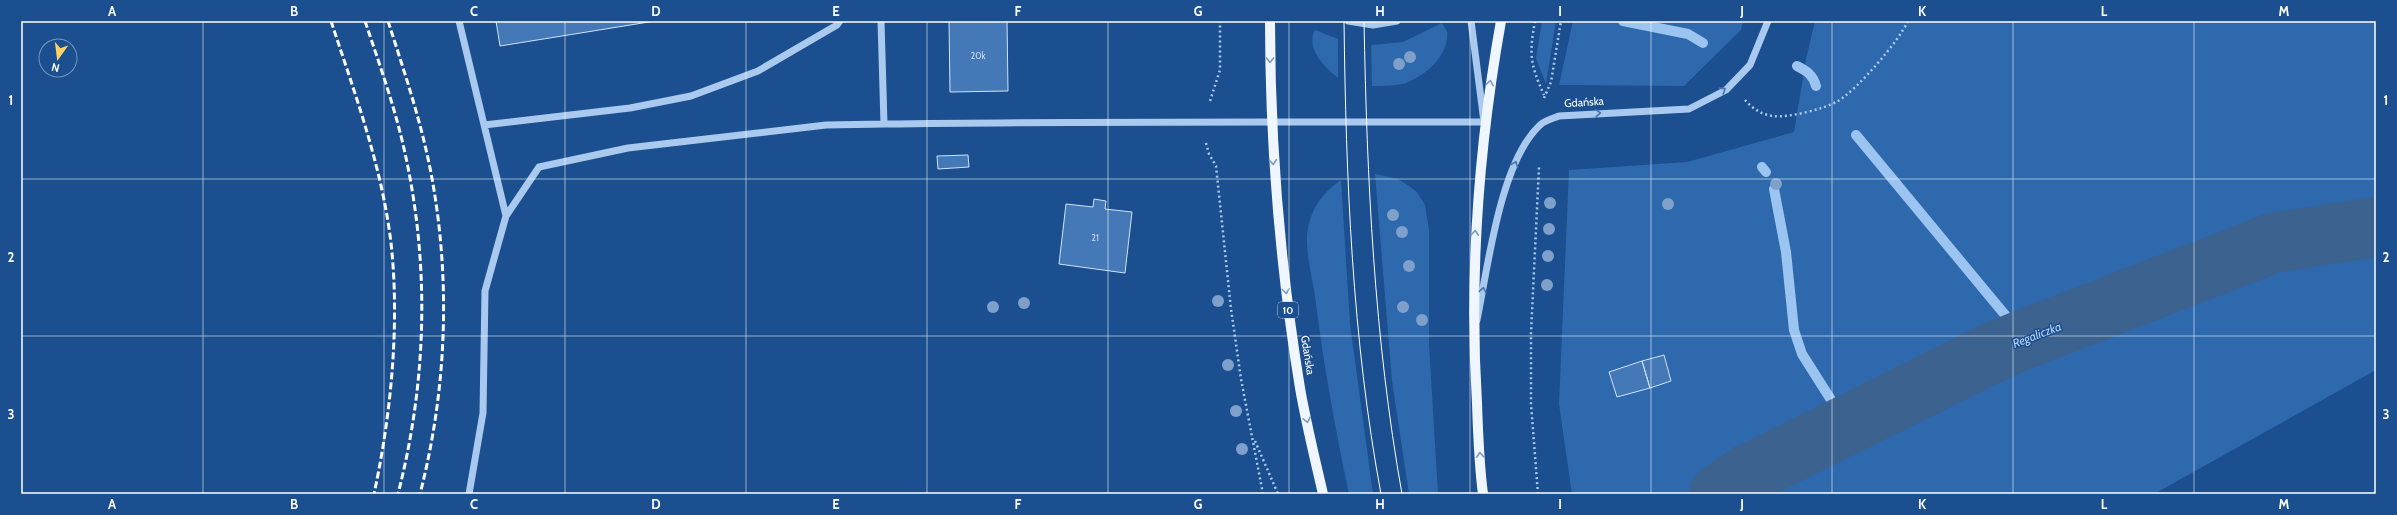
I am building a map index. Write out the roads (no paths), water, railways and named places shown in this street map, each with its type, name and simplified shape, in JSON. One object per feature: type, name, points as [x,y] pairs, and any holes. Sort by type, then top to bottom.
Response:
[{"type":"main road","name":"Gdańska","points":[[1270,21],[1271,123],[1276,197],[1289,312],[1301,389],[1323,494]]},
{"type":"main road","points":[[1483,494],[1473,342],[1474,232],[1484,122],[1501,21]]},
{"type":"lane","points":[[459,21],[506,216]]},
{"type":"lane","points":[[484,125],[630,108],[690,96],[758,71],[837,25],[840,21]]},
{"type":"lane","points":[[881,21],[884,124]]},
{"type":"lane","points":[[1348,21],[1373,25],[1397,21]]},
{"type":"lane","points":[[469,494],[484,414],[486,291],[506,216],[539,167],[628,148],[826,125],[1207,121],[1271,123],[1484,122],[1471,21]]},
{"type":"lane","name":"Gdańska","points":[[1473,342],[1500,208],[1519,156],[1541,124],[1560,116],[1689,109],[1726,90],[1750,65],[1768,21]]},
{"type":"waterway","points":[[1623,21],[1688,34],[1703,43]]},
{"type":"waterway","points":[[1797,66],[1809,74],[1816,86]]},
{"type":"waterway","points":[[1856,135],[2025,339]]},
{"type":"waterway","points":[[1762,167],[1766,172]]},
{"type":"waterway","points":[[1774,189],[1786,252],[1794,330],[1802,354],[1847,425]]},
{"type":"waterway","name":"Regaliczka","points":[[1719,494],[1746,475],[1998,350],[2025,339],[2273,243],[2376,227]]},
{"type":"tram line","points":[[1344,21],[1352,258],[1363,376],[1381,494]]},
{"type":"tram line","points":[[1364,21],[1367,140],[1378,317],[1392,435],[1402,494]]},
{"type":"railway","points":[[331,21],[367,131],[381,187],[387,215],[394,274],[395,305],[392,369],[385,433],[374,494]]},
{"type":"railway","points":[[365,21],[402,140],[411,184],[421,273],[422,317],[420,361],[408,450],[398,494]]},
{"type":"railway","points":[[388,21],[412,96],[427,154],[442,253],[443,334],[441,374],[436,414],[420,494]]}]
